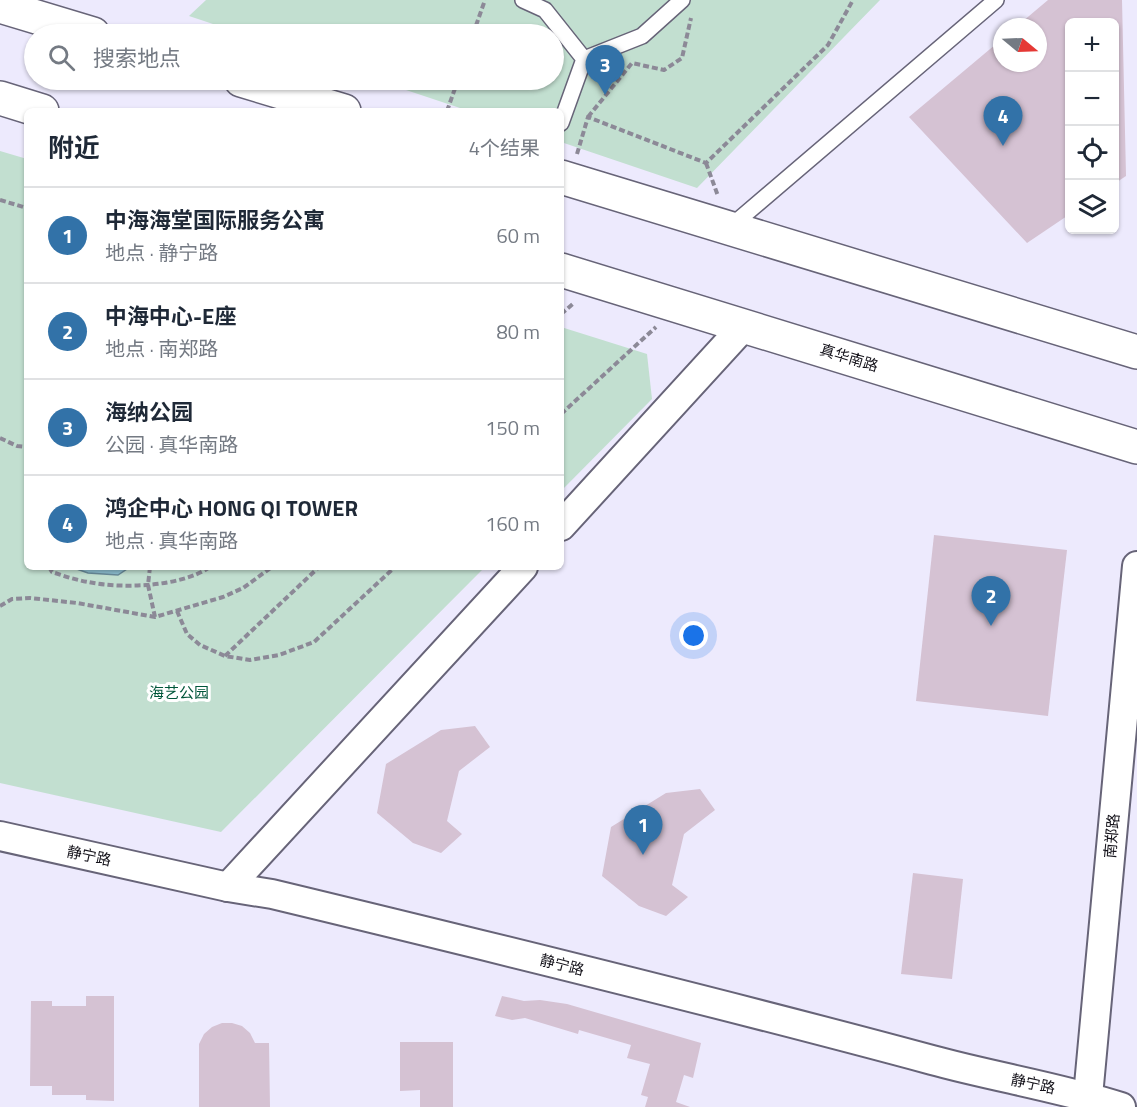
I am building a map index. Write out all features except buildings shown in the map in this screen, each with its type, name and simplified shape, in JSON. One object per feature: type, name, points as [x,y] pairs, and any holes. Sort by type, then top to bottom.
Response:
[{"type":"main road","points":[[0,6],[60,24]]},
{"type":"main road","points":[[274,90],[334,108]]},
{"type":"main road","points":[[0,98],[32,108]]},
{"type":"main road","points":[[565,178],[1137,352]]},
{"type":"main road","name":"真华南路","points":[[564,271],[1137,447]]},
{"type":"street","points":[[564,523],[744,326]]},
{"type":"street","name":"南郑路","points":[[1088,1102],[1137,566]]},
{"type":"street","points":[[228,887],[520,570]]},
{"type":"street","name":"静宁路","points":[[0,836],[228,887],[307,902],[746,1010],[1088,1102],[1121,1107]]},
{"type":"lane","points":[[523,0],[545,10],[556,24]]},
{"type":"lane","points":[[564,115],[584,59],[642,36],[682,0]]},
{"type":"lane","points":[[729,228],[996,0]]},
{"type":"lane","points":[[564,34],[584,59]]},
{"type":"path","points":[[477,24],[485,0]]},
{"type":"path","points":[[588,117],[706,163],[828,45],[853,0]]},
{"type":"path","points":[[565,178],[588,117],[632,63],[664,70],[682,58],[692,14]]},
{"type":"path","points":[[448,108],[454,90]]},
{"type":"path","points":[[0,200],[24,207]]},
{"type":"path","points":[[564,411],[678,306]]},
{"type":"path","points":[[0,438],[16,446],[24,447]]},
{"type":"path","points":[[51,570],[89,583],[148,585],[185,578],[203,570]]},
{"type":"path","points":[[150,570],[148,585],[155,617]]},
{"type":"path","points":[[0,606],[12,599],[30,598],[77,603],[155,617],[223,597],[243,588],[268,570]]},
{"type":"path","points":[[225,656],[316,570]]},
{"type":"path","points":[[177,612],[187,634],[200,645],[225,656],[250,660],[279,656],[314,642],[392,570]]},
{"type":"green space","points":[[206,0],[880,0],[697,188],[564,143],[564,108],[460,108],[406,90],[564,90],[564,24],[213,24],[189,16]]},
{"type":"green space","name":"海艺公园","points":[[0,151],[24,158],[24,570],[482,570],[221,832],[0,783]]},
{"type":"green space","points":[[564,328],[647,354],[652,399],[564,488]]},
{"type":"water","points":[[80,570],[126,570],[118,575],[88,573]]},
{"type":"place","name":"海纳公园","points":[[605,95]]},
{"type":"place","name":"鸿企中心 HONG QI TOWER","points":[[1003,146]]},
{"type":"place","name":"中海中心-E座","points":[[991,626]]},
{"type":"place","name":"中海海堂国际服务公寓","points":[[643,855]]}]
